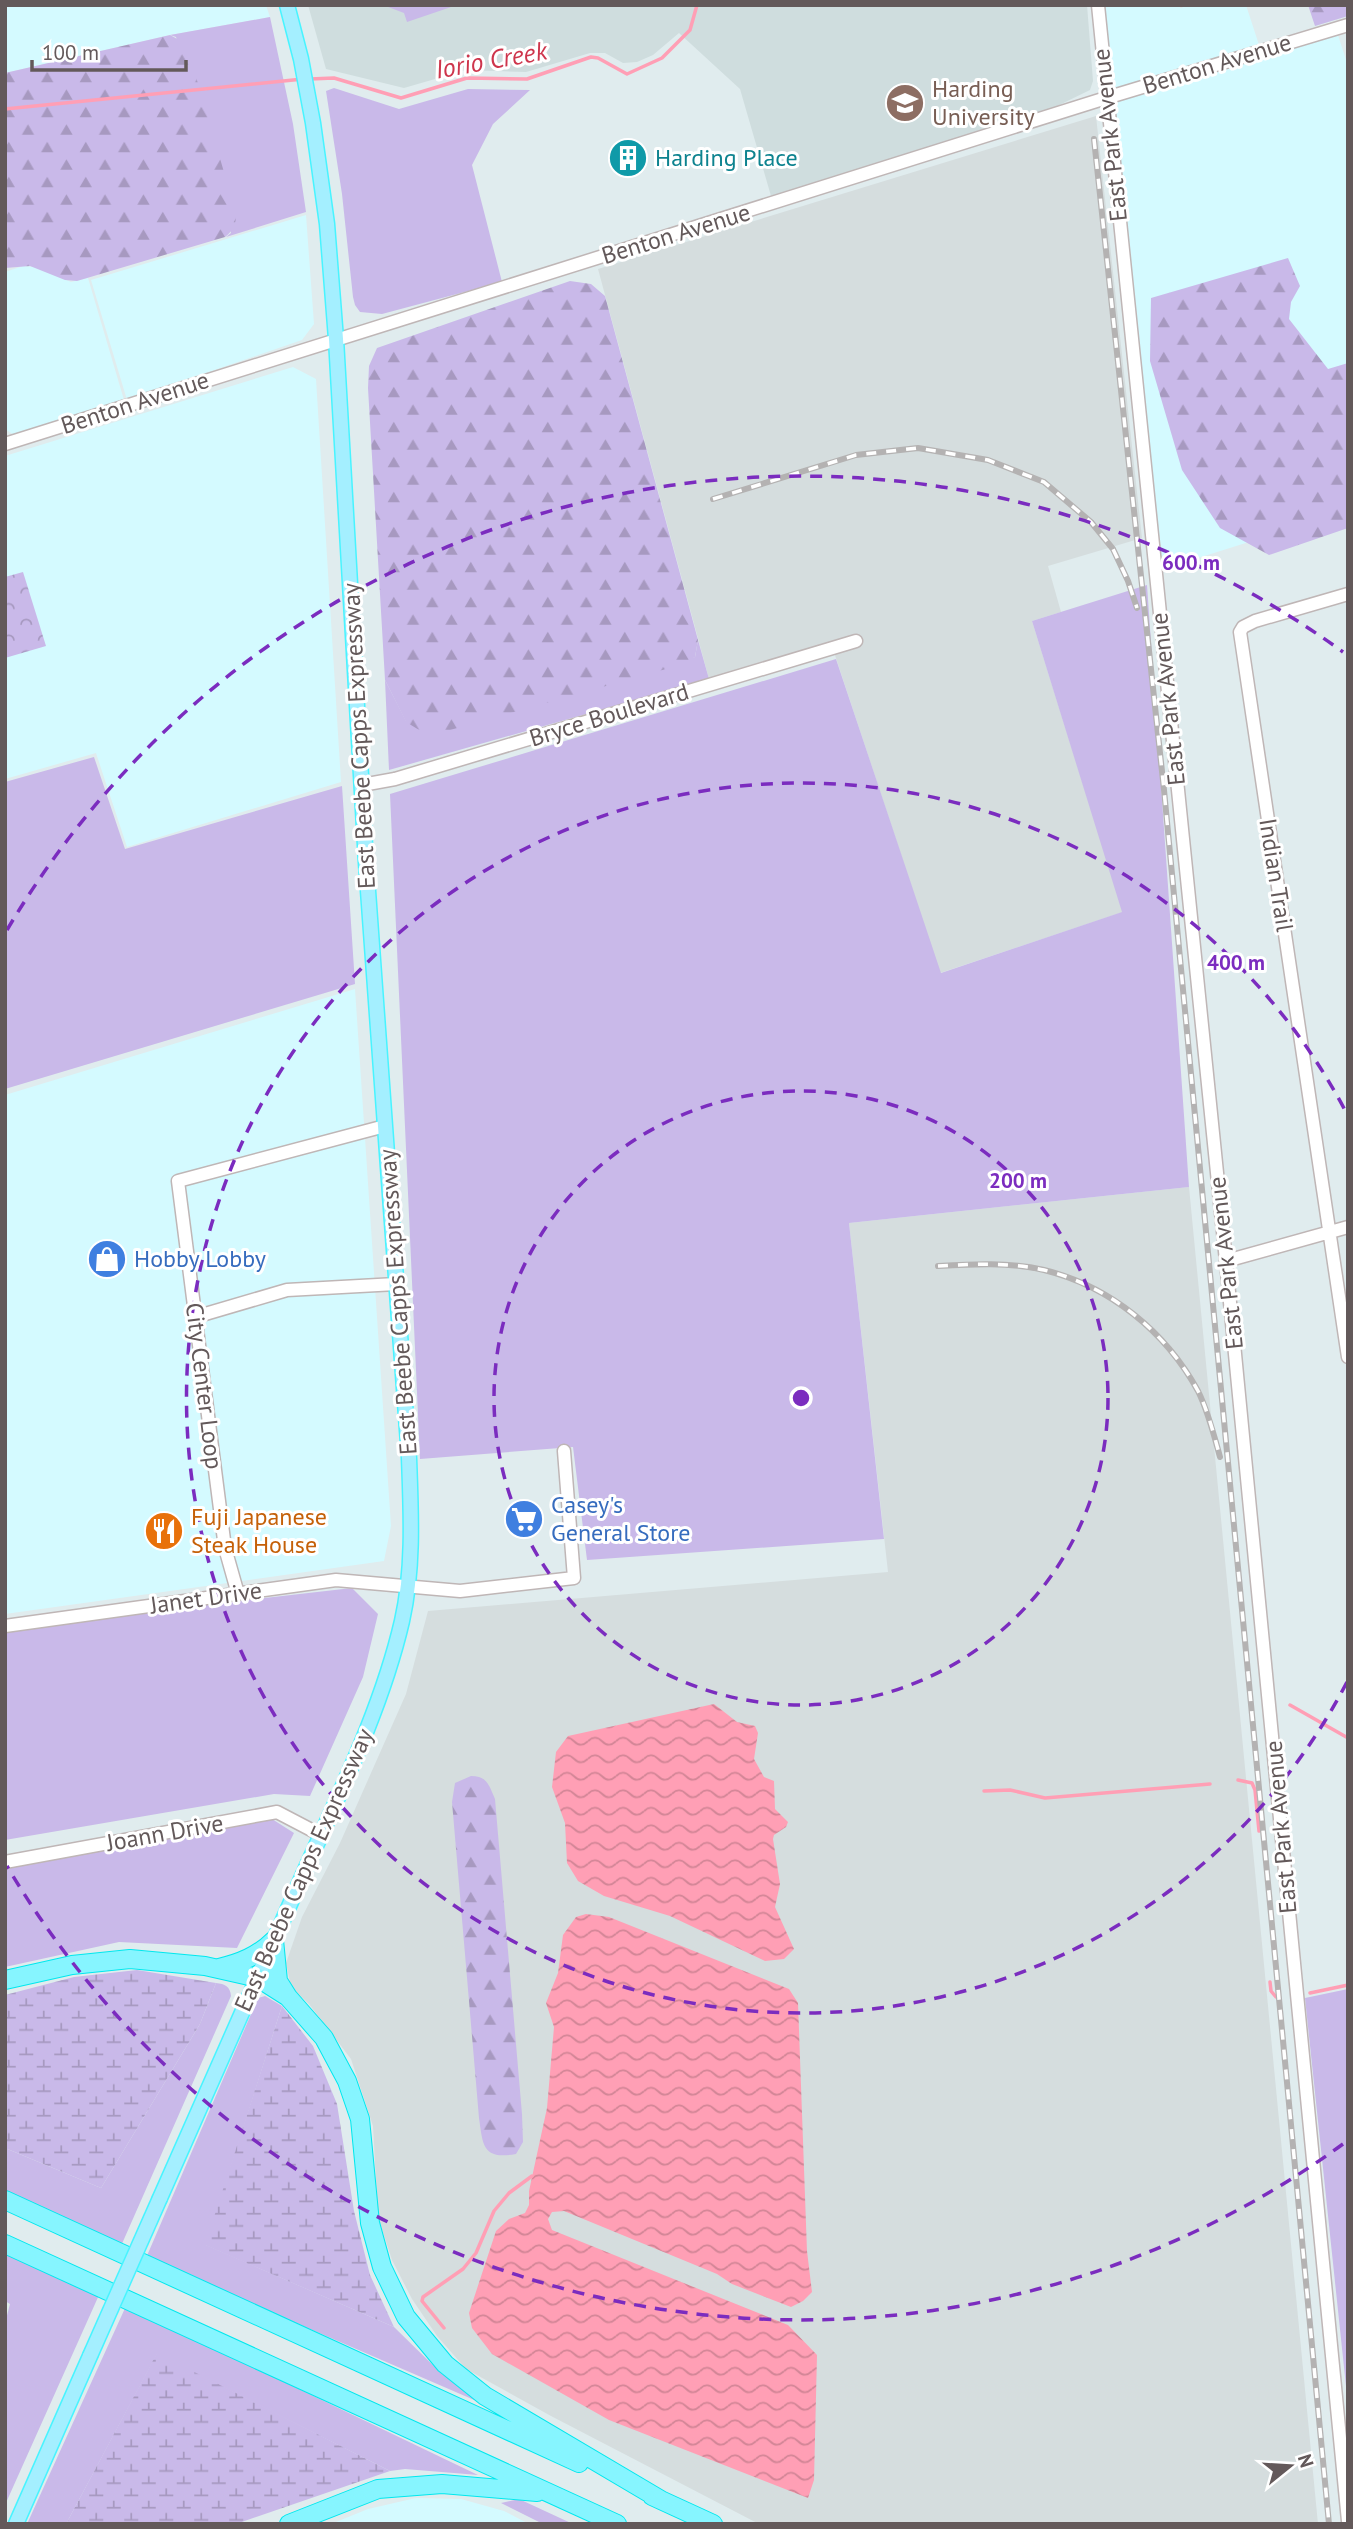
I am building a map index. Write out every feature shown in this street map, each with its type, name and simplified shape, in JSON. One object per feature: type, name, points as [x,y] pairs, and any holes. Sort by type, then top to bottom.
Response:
[{"type":"highway","points":[[217,1968],[242,1961],[264,1950],[274,1940]]},
{"type":"highway","points":[[274,1940],[278,1981],[288,1997],[324,2038],[347,2081],[360,2119],[370,2223],[382,2267],[407,2317],[445,2364],[485,2396],[661,2500]]},
{"type":"highway","points":[[5,1980],[72,1965],[130,1959],[217,1968],[258,1978],[288,1997]]},
{"type":"highway","points":[[5,2200],[713,2524]]},
{"type":"highway","points":[[5,2244],[617,2524]]},
{"type":"highway","points":[[289,2524],[377,2489],[442,2484],[551,2494]]},
{"type":"main road","name":"East Beebe Capps Expressway","points":[[16,2524],[321,1835],[387,1678],[408,1586],[411,1520],[409,1458],[362,785],[336,339],[327,224],[313,123],[287,5]]},
{"type":"street","name":"East Park Avenue","points":[[1098,5],[1226,1261],[1348,2521]]},
{"type":"street","name":"Benton Avenue","points":[[5,444],[760,209],[1106,98],[1348,25]]},
{"type":"street","name":"Indian Trail","points":[[1348,594],[1255,621],[1243,627],[1240,632],[1348,1357]]},
{"type":"street","name":"Bryce Boulevard","points":[[362,785],[395,779],[856,641]]},
{"type":"street","name":"City Center Loop","points":[[238,1594],[225,1548],[178,1181],[385,1126]]},
{"type":"street","points":[[1226,1261],[1348,1227]]},
{"type":"street","points":[[195,1317],[287,1290],[397,1284]]},
{"type":"street","name":"Janet Drive","points":[[5,1626],[336,1580],[460,1591],[574,1578],[564,1451]]},
{"type":"street","name":"Joann Drive","points":[[5,1862],[277,1812],[321,1835]]},
{"type":"shaded area","points":[[5,5],[266,5],[270,17],[170,35],[5,73]]},
{"type":"shaded area","name":"Harding University","points":[[308,5],[1087,5],[1093,81],[1090,90],[1051,109],[771,196],[740,89],[679,33],[653,55],[637,62],[623,63],[605,53],[590,53],[526,72],[466,70],[404,88],[326,69]]},
{"type":"shaded area","points":[[1103,5],[1177,5],[1181,8],[1188,5],[1246,5],[1259,45],[1114,89]]},
{"type":"shaded area","points":[[1336,29],[1348,66],[1348,511],[1163,569],[1112,101]]},
{"type":"shaded area","points":[[1096,116],[1142,538],[1048,566],[1061,612],[1032,621],[1123,912],[940,973],[831,643],[709,679],[598,269]]},
{"type":"shaded area","points":[[306,215],[314,324],[302,340],[127,400],[91,280]]},
{"type":"shaded area","points":[[23,266],[36,267],[71,282],[88,278],[124,400],[14,435],[5,429],[5,272]]},
{"type":"shaded area","points":[[293,367],[316,379],[341,782],[127,847],[96,753],[5,779],[5,456]]},
{"type":"shaded area","points":[[355,989],[391,1526],[384,1561],[5,1614],[5,1095]]},
{"type":"shaded area","points":[[1189,1187],[1318,2524],[759,2524],[466,2369],[437,2336],[412,2299],[392,2260],[378,2217],[373,2126],[351,2059],[309,2004],[291,1987],[286,1963],[302,1917],[340,1843],[406,1694],[428,1611],[888,1572],[849,1223]]},
{"type":"shaded area","points":[[416,2498],[461,2499],[504,2511],[529,2524],[331,2524],[368,2509]]},
{"type":"green space","points":[[383,5],[457,5],[407,22],[404,13]]},
{"type":"green space","points":[[1308,5],[1348,5],[1348,16],[1315,26]]},
{"type":"green space","points":[[270,17],[293,124],[306,212],[226,237],[231,233],[176,37],[170,35]]},
{"type":"green space","points":[[170,35],[181,41],[189,53],[236,213],[232,229],[225,237],[77,281],[65,280],[30,266],[5,268],[5,73]]},
{"type":"green space","points":[[334,88],[399,109],[468,89],[530,90],[493,124],[472,165],[502,282],[382,314],[360,312],[353,297],[342,194],[326,91]]},
{"type":"green space","points":[[1288,258],[1300,286],[1291,302],[1289,319],[1328,369],[1348,363],[1348,528],[1269,555],[1220,528],[1182,470],[1150,361],[1151,298]]},
{"type":"green space","points":[[570,281],[591,284],[605,296],[698,640],[695,657],[680,665],[429,736],[406,722],[385,680],[368,388],[369,366],[377,348]]},
{"type":"green space","points":[[23,572],[46,646],[5,658],[5,577]]},
{"type":"green space","points":[[1147,585],[1189,1187],[849,1223],[884,1539],[587,1560],[573,1447],[420,1459],[390,794],[836,659],[941,973],[1122,912],[1032,621]]},
{"type":"green space","points":[[698,640],[709,679],[389,770],[385,680],[406,721],[695,657]]},
{"type":"green space","points":[[94,757],[125,849],[342,786],[355,984],[5,1089],[5,782]]},
{"type":"green space","points":[[352,1588],[378,1614],[363,1677],[310,1796],[274,1794],[5,1840],[5,1631],[21,1626]]},
{"type":"green space","points":[[471,1776],[484,1780],[495,1799],[522,2114],[523,2142],[516,2154],[496,2155],[490,2152],[484,2143],[479,2118],[452,1802],[455,1783]]},
{"type":"green space","points":[[272,1819],[294,1833],[237,1948],[119,1942],[5,1967],[5,1868]]},
{"type":"green space","points":[[137,1970],[216,1983],[200,2024],[101,2188],[5,2148],[5,1995],[74,1977]]},
{"type":"green space","points":[[216,1983],[227,1986],[231,1996],[121,2246],[5,2193],[5,2148],[101,2188],[200,2024]]},
{"type":"green space","points":[[1348,1989],[1348,2405],[1305,1998]]},
{"type":"green space","points":[[265,1996],[282,2006],[206,2245],[394,2327],[442,2374],[518,2419],[146,2258],[258,1998]]},
{"type":"green space","points":[[282,2006],[313,2046],[337,2104],[354,2211],[370,2275],[394,2327],[205,2245]]},
{"type":"green space","points":[[5,2253],[99,2295],[5,2505],[5,2323],[10,2304],[5,2301]]},
{"type":"green space","points":[[126,2306],[478,2475],[405,2469],[390,2471],[157,2354],[66,2524],[27,2524]]},
{"type":"green space","points":[[157,2353],[390,2471],[236,2524],[66,2524]]},
{"type":"green space","points":[[519,2499],[573,2524],[543,2524],[501,2503]]},
{"type":"water","points":[[714,1704],[737,1722],[755,1726],[758,1733],[754,1759],[764,1777],[774,1781],[775,1809],[788,1822],[773,1839],[780,1884],[775,1907],[794,1949],[784,1959],[765,1961],[670,1916],[604,1896],[578,1881],[567,1863],[565,1823],[552,1787],[556,1752],[568,1736]]},
{"type":"water","points":[[586,1914],[609,1917],[789,1989],[798,2003],[807,2251],[812,2292],[803,2301],[791,2307],[564,2211],[552,2212],[548,2219],[552,2230],[788,2325],[817,2355],[814,2480],[808,2498],[609,2420],[492,2354],[472,2328],[469,2313],[496,2231],[509,2219],[525,2213],[529,2205],[529,2191],[547,2108],[554,2027],[546,2003],[558,1973],[563,1935],[576,1917]]},
{"type":"waterway","name":"Iorio Creek","points":[[310,79],[334,78],[401,98],[467,78],[527,79],[591,57],[627,74],[662,58],[690,30],[697,5]]},
{"type":"waterway","name":"Iorio Creek","points":[[5,109],[303,79]]},
{"type":"waterway","points":[[1290,1705],[1348,1738]]},
{"type":"waterway","points":[[1238,1780],[1252,1783],[1255,1790],[1259,1831]]},
{"type":"waterway","points":[[984,1791],[1010,1790],[1045,1798],[1210,1784]]},
{"type":"waterway","points":[[1270,1982],[1271,1991],[1276,1997]]},
{"type":"waterway","points":[[1310,1993],[1348,1985]]},
{"type":"waterway","points":[[444,2328],[422,2301],[423,2297],[463,2269],[476,2253],[494,2211],[509,2193],[532,2176]]},
{"type":"waterway","points":[[449,2524],[487,2524]]},
{"type":"railway","points":[[1094,139],[1164,790],[1329,2524]]},
{"type":"railway","points":[[713,499],[856,455],[918,448],[988,460],[1044,482],[1091,522],[1113,549],[1137,608]]},
{"type":"railway","points":[[938,1266],[991,1264],[1044,1270],[1091,1287],[1134,1314],[1170,1349],[1198,1391],[1220,1457]]},
{"type":"place","name":"Harding University","points":[[905,103]]},
{"type":"place","name":"Harding Place","points":[[628,158]]},
{"type":"place","name":"Hobby Lobby","points":[[107,1259]]},
{"type":"place","name":"Casey's General Store","points":[[524,1519]]},
{"type":"place","name":"Fuji Japanese Steak House","points":[[164,1531]]}]
